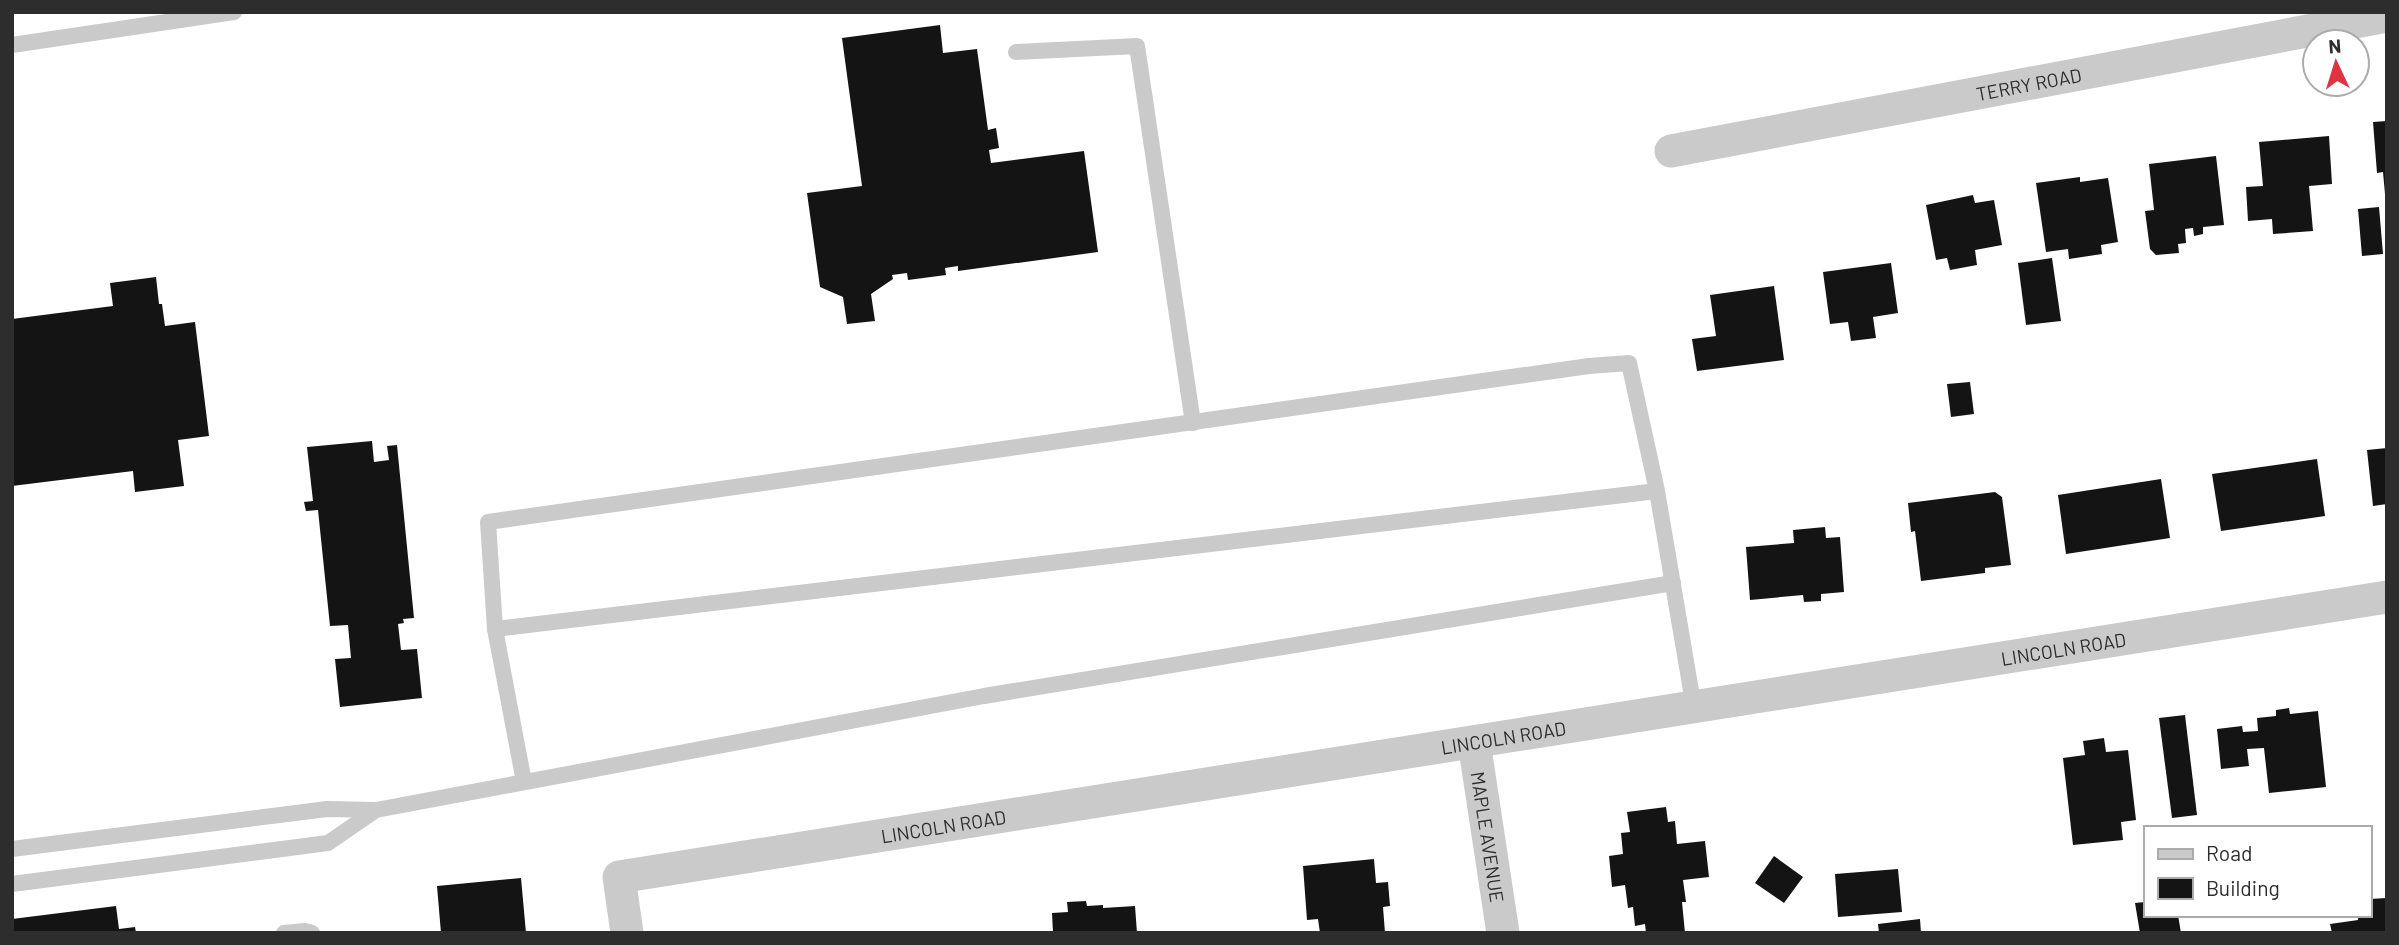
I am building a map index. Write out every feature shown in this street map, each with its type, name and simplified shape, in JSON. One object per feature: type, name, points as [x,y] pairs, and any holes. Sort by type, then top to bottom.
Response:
[{"type":"street","name":"TERRY ROAD","points":[[1671,150],[2387,16]]},
{"type":"street","name":"LINCOLN ROAD","points":[[627,933],[618,877],[2387,597]]},
{"type":"street","name":"MAPLE AVENUE","points":[[1474,742],[1503,933]]},
{"type":"lane","points":[[12,44],[234,12]]},
{"type":"lane","points":[[1016,52],[1137,46],[1193,422]]},
{"type":"lane","points":[[524,782],[495,629],[488,522],[1589,366],[1629,363],[1657,491],[1694,708]]},
{"type":"lane","points":[[495,629],[1657,491]]},
{"type":"lane","points":[[12,849],[327,809],[376,810],[984,695],[1672,583]]},
{"type":"lane","points":[[12,884],[328,843],[376,810]]},
{"type":"lane","points":[[284,933],[312,933]]},
{"type":"building","points":[[940,25],[943,53],[977,49],[988,130],[996,128],[999,148],[989,150],[991,163],[1084,151],[1098,252],[958,271],[958,266],[945,268],[946,275],[908,280],[907,273],[892,275],[893,279],[871,294],[875,321],[847,324],[843,297],[820,287],[807,193],[862,186],[842,38]]},
{"type":"building","points":[[2387,121],[2385,194],[2383,172],[2377,173],[2373,122]]},
{"type":"building","points":[[2329,136],[2332,184],[2309,186],[2313,231],[2273,234],[2272,219],[2248,221],[2246,187],[2263,186],[2259,142]]},
{"type":"building","points":[[2216,156],[2224,225],[2203,227],[2203,234],[2194,236],[2193,228],[2185,229],[2186,243],[2178,244],[2179,253],[2156,255],[2150,249],[2145,211],[2154,210],[2149,164]]},
{"type":"building","points":[[2080,177],[2080,182],[2108,178],[2118,242],[2101,245],[2102,254],[2069,259],[2068,249],[2046,252],[2036,183]]},
{"type":"building","points":[[1973,195],[1975,203],[1994,200],[2002,245],[1975,250],[1977,265],[1950,270],[1947,258],[1936,260],[1926,205]]},
{"type":"building","points":[[2379,207],[2383,254],[2362,256],[2358,209]]},
{"type":"building","points":[[2052,258],[2061,321],[2026,325],[2018,263]]},
{"type":"building","points":[[1891,263],[1898,313],[1873,317],[1876,338],[1851,341],[1848,322],[1830,324],[1823,272]]},
{"type":"building","points":[[156,277],[165,326],[195,322],[209,436],[178,440],[184,486],[135,492],[133,471],[12,486],[12,319],[113,306],[110,283]]},
{"type":"building","points":[[1774,286],[1784,360],[1697,371],[1692,339],[1716,336],[1710,295]]},
{"type":"building","points":[[1970,382],[1974,414],[1951,417],[1947,384]]},
{"type":"building","points":[[372,441],[374,462],[389,460],[387,446],[397,445],[414,618],[403,619],[404,623],[398,624],[401,650],[417,649],[422,698],[340,707],[335,659],[351,658],[348,625],[330,626],[318,510],[306,511],[304,502],[313,501],[307,447]]},
{"type":"building","points":[[2387,448],[2387,504],[2373,506],[2367,450]]},
{"type":"building","points":[[2317,459],[2325,516],[2221,531],[2212,474]]},
{"type":"building","points":[[2161,479],[2170,538],[2066,554],[2058,495]]},
{"type":"building","points":[[1995,492],[2002,497],[2011,565],[1985,568],[1985,573],[1921,581],[1915,531],[1911,532],[1908,503]]},
{"type":"building","points":[[1825,527],[1826,538],[1840,537],[1844,592],[1821,594],[1821,601],[1804,602],[1803,595],[1750,600],[1746,547],[1794,543],[1793,530]]},
{"type":"building","points":[[2289,708],[2290,714],[2318,711],[2326,787],[2269,793],[2264,748],[2247,749],[2249,766],[2221,769],[2217,729],[2242,726],[2243,732],[2258,731],[2257,718],[2276,716],[2276,710]]},
{"type":"building","points":[[2185,715],[2197,815],[2172,818],[2159,718]]},
{"type":"building","points":[[2104,738],[2106,752],[2128,750],[2136,820],[2121,822],[2123,840],[2073,845],[2063,758],[2085,755],[2083,741]]},
{"type":"building","points":[[1666,807],[1668,822],[1675,821],[1677,844],[1705,841],[1709,877],[1683,880],[1686,902],[1682,902],[1685,933],[1646,933],[1645,924],[1635,926],[1633,907],[1628,908],[1625,885],[1612,887],[1609,856],[1623,854],[1621,833],[1630,832],[1627,812]]},
{"type":"building","points":[[1774,856],[1803,877],[1784,903],[1755,883]]},
{"type":"building","points":[[1374,859],[1376,883],[1388,882],[1390,906],[1383,907],[1385,933],[1320,933],[1318,919],[1307,920],[1303,866]]},
{"type":"building","points":[[1898,869],[1902,912],[1838,917],[1835,874]]},
{"type":"building","points":[[521,878],[526,933],[441,933],[437,886]]},
{"type":"building","points":[[2387,898],[2387,933],[2332,933],[2330,924],[2358,920],[2358,917],[2371,917],[2371,899]]},
{"type":"building","points":[[1086,901],[1087,906],[1103,905],[1103,908],[1135,906],[1137,933],[1053,933],[1052,913],[1068,912],[1067,902]]},
{"type":"building","points":[[2144,902],[2144,917],[2178,917],[2181,933],[2140,933],[2135,903]]},
{"type":"building","points":[[116,906],[119,929],[135,927],[136,933],[12,933],[12,919]]},
{"type":"building","points":[[1920,919],[1921,933],[1879,933],[1878,924]]}]
